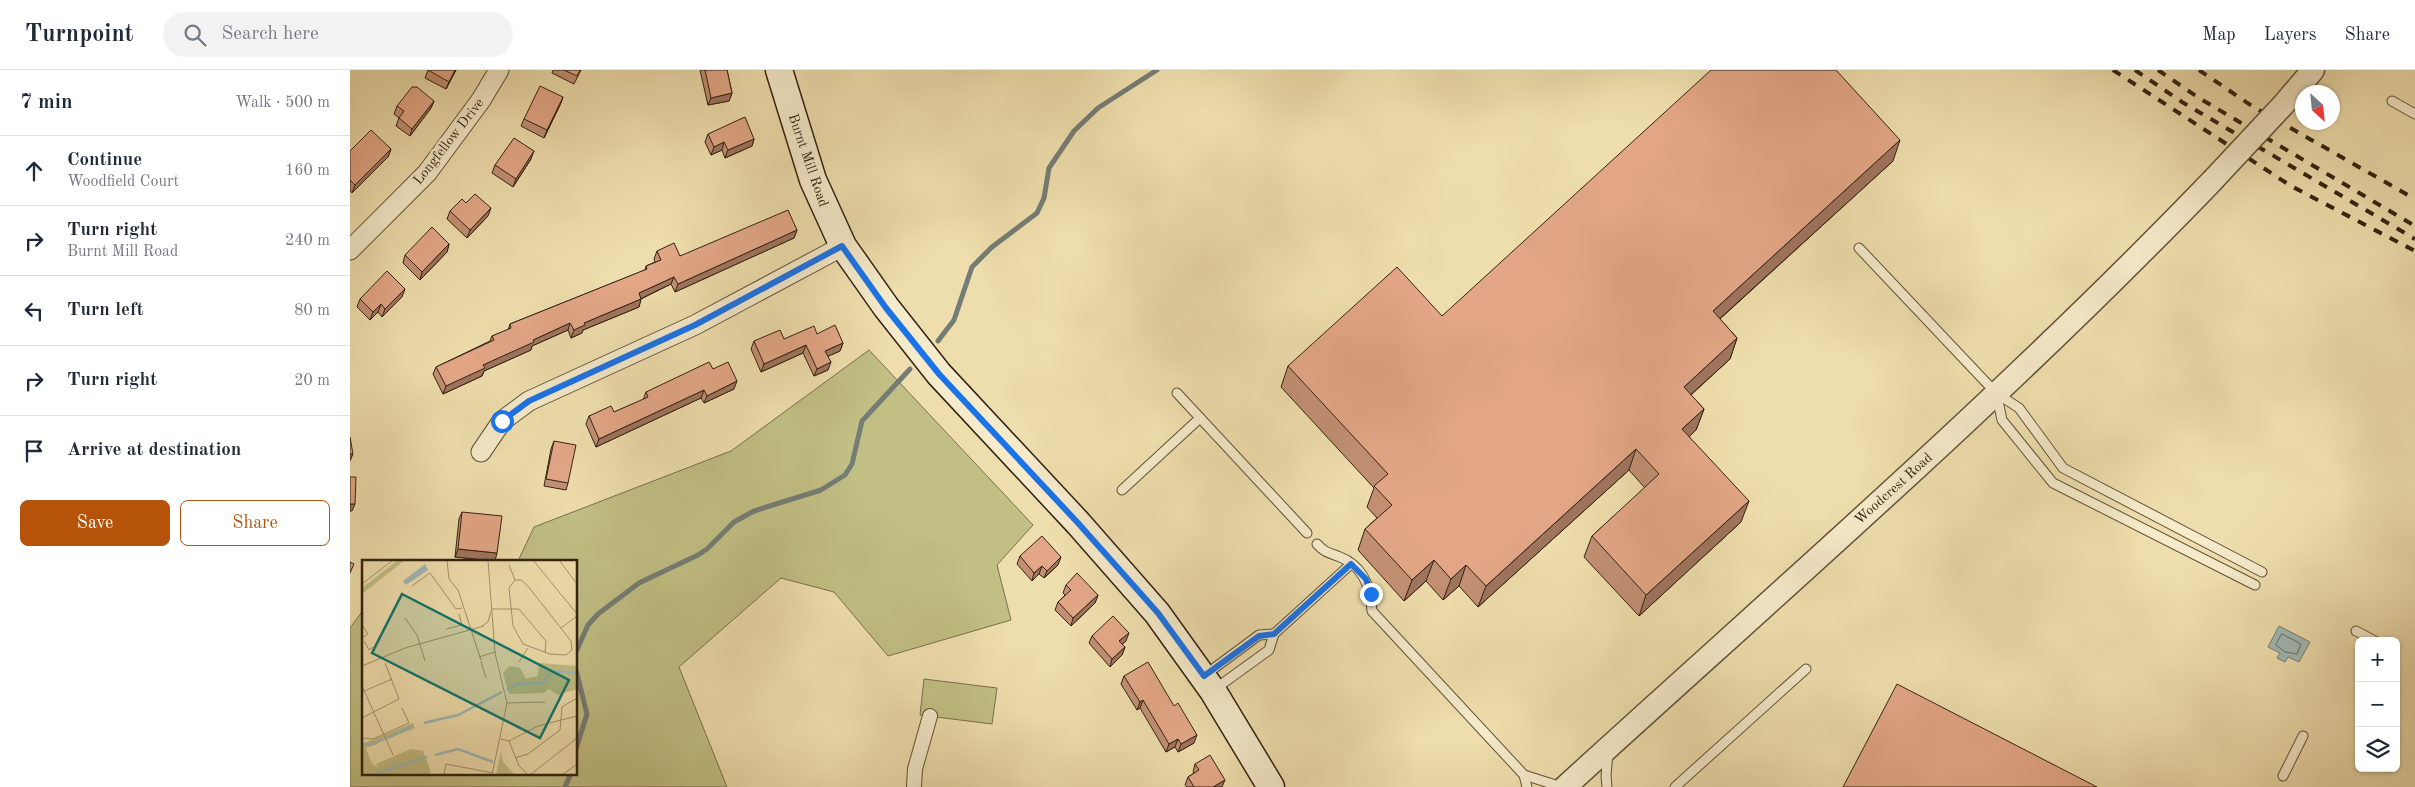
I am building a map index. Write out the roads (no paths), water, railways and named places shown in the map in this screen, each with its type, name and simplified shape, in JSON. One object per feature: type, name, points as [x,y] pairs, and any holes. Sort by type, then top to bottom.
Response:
[{"type":"main road","name":"Burnt Mill Road","points":[[779,70],[813,180],[842,246],[886,308],[939,374],[1078,523],[1158,613],[1209,684],[1271,787]]},
{"type":"street","name":"Longfellow Drive","points":[[350,250],[427,173],[481,100],[499,70]]},
{"type":"street","name":"Woodcrest Road","points":[[1563,787],[1996,393],[2118,278],[2212,181],[2313,70]]},
{"type":"street","points":[[481,452],[502,421],[529,401],[695,325],[842,246]]},
{"type":"street","points":[[914,787],[915,769],[930,716]]},
{"type":"lane","points":[[2392,102],[2415,114]]},
{"type":"lane","points":[[1859,248],[1996,393],[2019,408],[2063,468],[2262,572]]},
{"type":"lane","points":[[1177,393],[1307,533]]},
{"type":"lane","points":[[1996,393],[2002,420],[2053,483],[2255,585]]},
{"type":"lane","points":[[1122,490],[1200,418]]},
{"type":"lane","points":[[1317,544],[1326,553],[1342,558],[1351,564],[1366,579],[1371,594],[1372,611],[1524,775],[1527,787]]},
{"type":"lane","points":[[1209,684],[1269,650],[1274,634],[1351,564]]},
{"type":"lane","points":[[2356,632],[2367,637]]},
{"type":"lane","points":[[1209,684],[1259,636],[1274,634]]},
{"type":"lane","points":[[1675,787],[1806,669]]},
{"type":"lane","points":[[2283,776],[2303,736]]},
{"type":"lane","points":[[1607,787],[1608,748]]},
{"type":"lane","points":[[1524,775],[1563,787]]},
{"type":"water","points":[[2279,626],[2310,642],[2299,662],[2288,657],[2285,662],[2277,658],[2280,653],[2268,647]]},
{"type":"waterway","points":[[938,341],[954,320],[972,267],[992,247],[1037,213],[1044,198],[1049,168],[1074,131],[1098,108],[1157,70]]},
{"type":"waterway","points":[[578,648],[588,625],[598,614],[639,583],[698,555],[707,549],[734,522],[754,511],[821,490],[845,475],[852,464],[862,421],[910,369]]},
{"type":"waterway","points":[[578,678],[587,714],[578,743]]},
{"type":"waterway","points":[[565,787],[571,774]]},
{"type":"railway","points":[[2113,70],[2291,186],[2415,251]]},
{"type":"railway","points":[[2135,70],[2182,102],[2415,239]]},
{"type":"railway","points":[[2158,70],[2199,98],[2415,226]]},
{"type":"railway","points":[[2199,70],[2252,106],[2415,199]]}]
